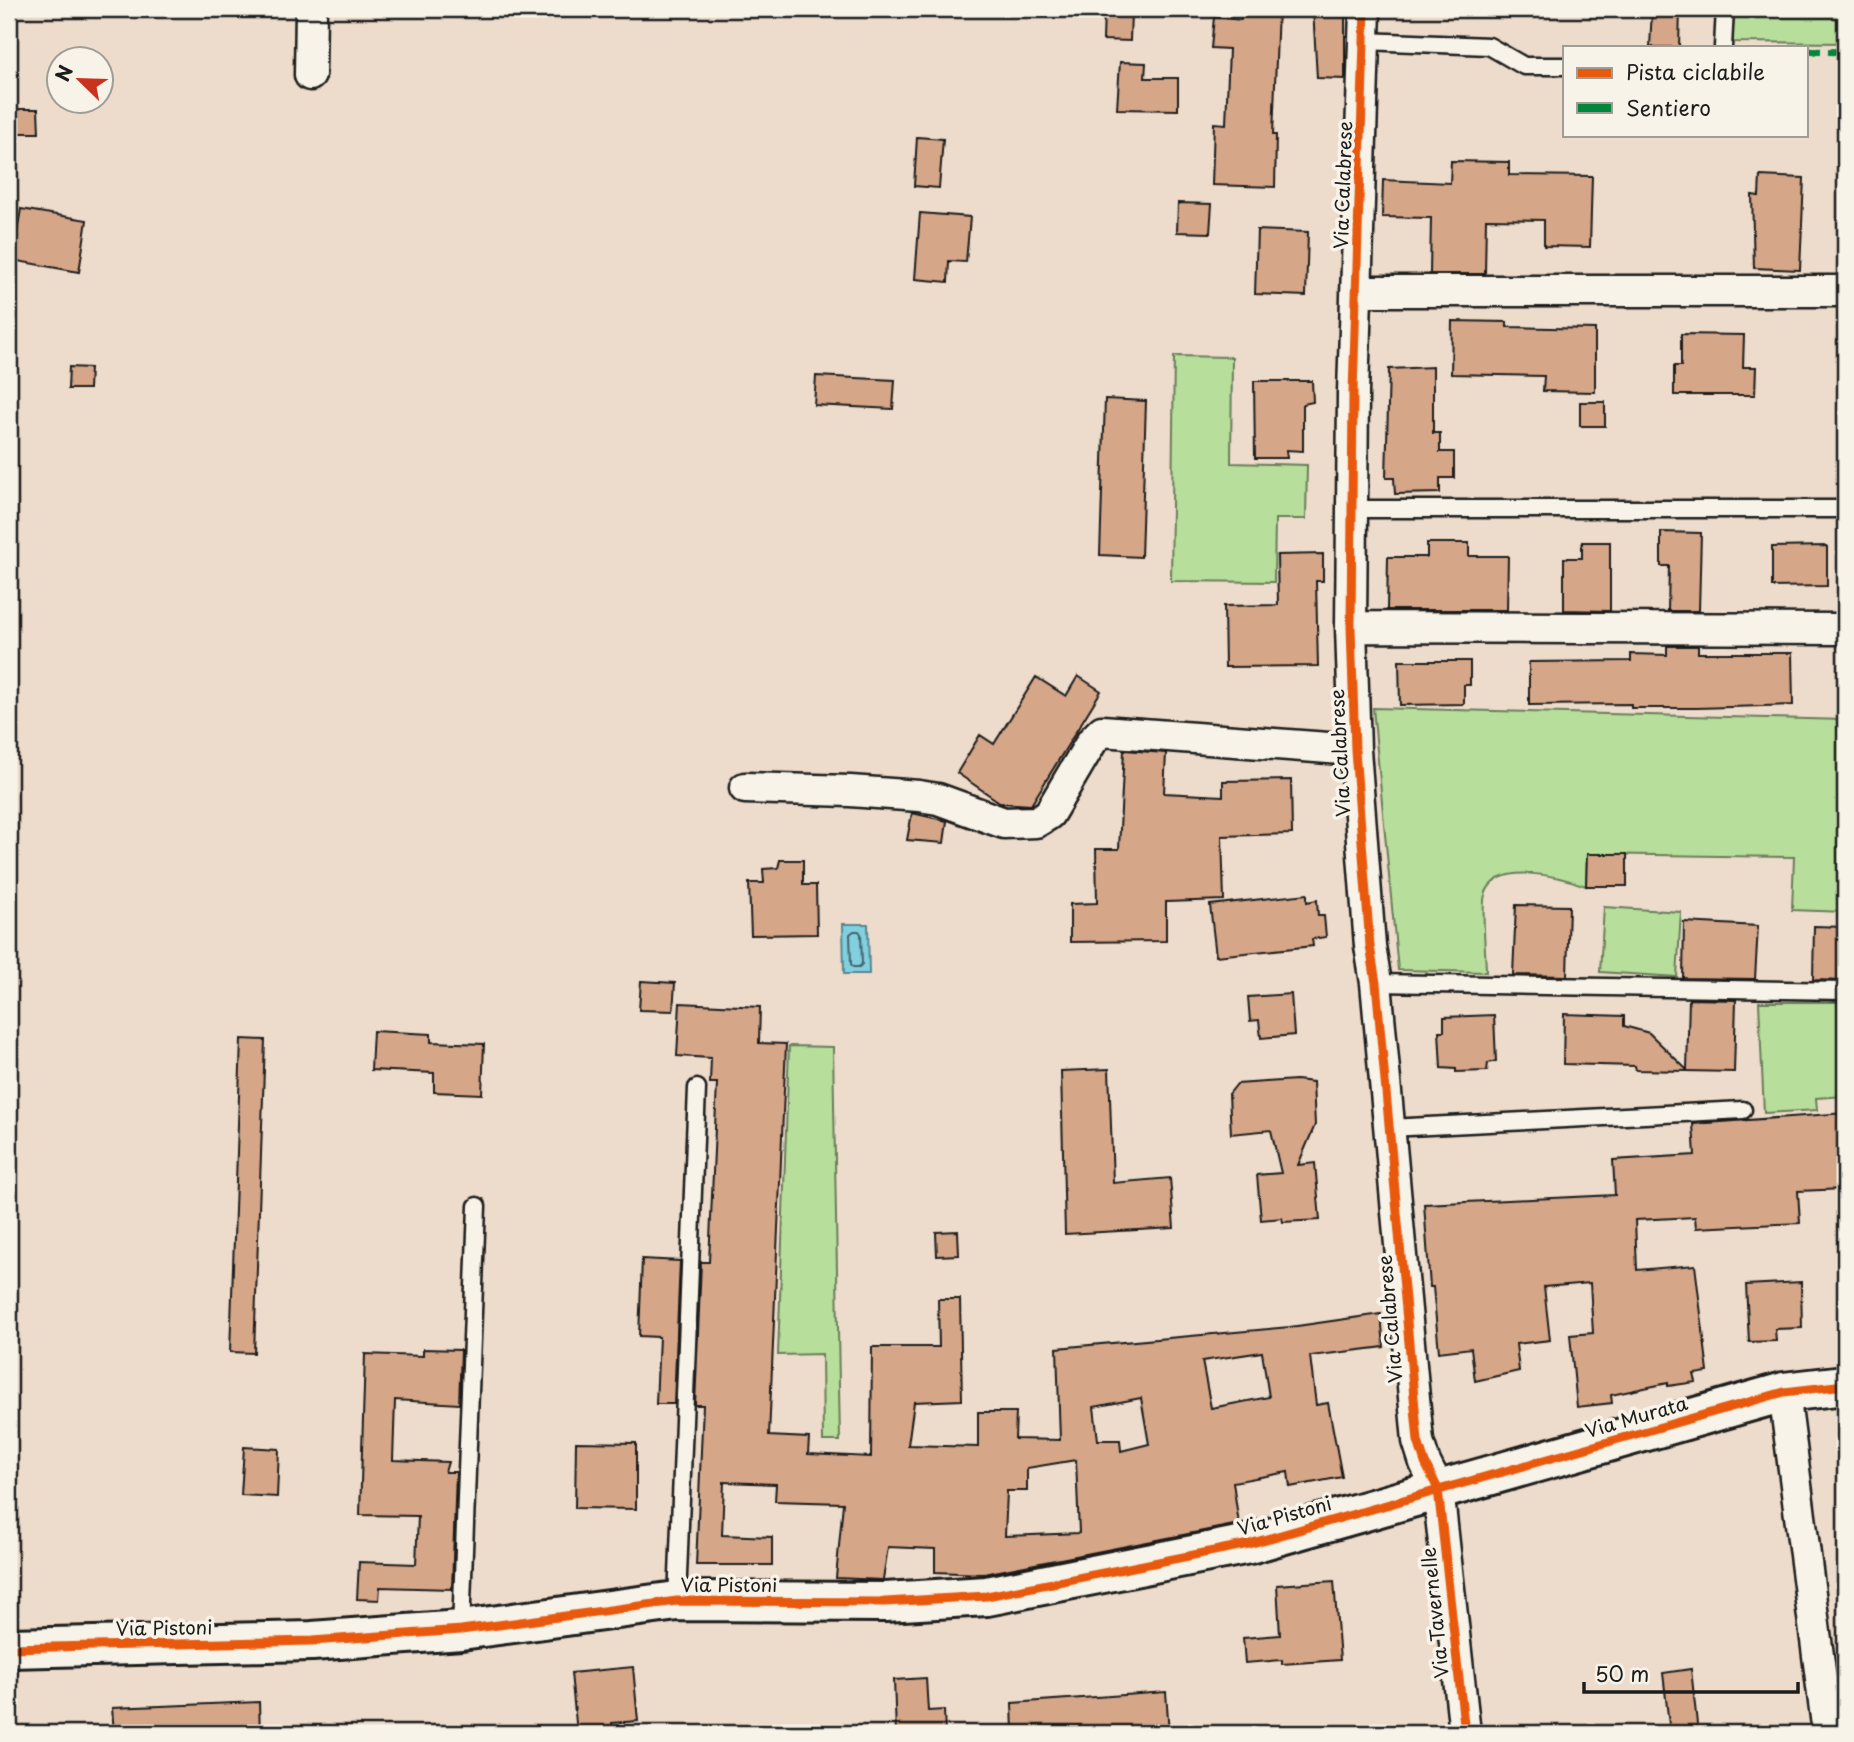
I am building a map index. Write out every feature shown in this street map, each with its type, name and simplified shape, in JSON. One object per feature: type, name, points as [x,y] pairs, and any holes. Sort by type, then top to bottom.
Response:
[{"type":"street","points":[[310,75],[311,9]]},
{"type":"street","name":"Via Calabrese","points":[[1365,9],[1352,509],[1351,627],[1355,750],[1370,946],[1376,983],[1418,1441],[1438,1489]]},
{"type":"street","points":[[1356,291],[1845,291]]},
{"type":"street","points":[[1351,627],[1845,629]]},
{"type":"street","points":[[745,788],[919,796],[938,799],[1004,823],[1018,824],[1036,822],[1049,814],[1092,741],[1102,731],[1355,750]]},
{"type":"street","name":"Via Murata","points":[[1438,1489],[1784,1392],[1845,1385]]},
{"type":"street","points":[[1784,1392],[1828,1733]]},
{"type":"street","name":"Via Pistoni","points":[[9,1648],[312,1641],[461,1630],[677,1601],[885,1602],[987,1597],[1249,1544],[1438,1489]]},
{"type":"street","name":"Via Tavernelle","points":[[1438,1489],[1465,1733]]},
{"type":"lane","points":[[1723,46],[1726,9]]},
{"type":"lane","points":[[1364,41],[1489,46],[1524,66],[1563,66]]},
{"type":"lane","points":[[1352,509],[1845,509]]},
{"type":"lane","points":[[1376,983],[1845,990]]},
{"type":"lane","points":[[677,1601],[698,1088]]},
{"type":"lane","points":[[1389,1128],[1743,1110]]},
{"type":"lane","points":[[461,1630],[477,1206]]},
{"type":"green space","points":[[1732,9],[1845,9],[1845,43],[1731,42]]},
{"type":"green space","points":[[1174,356],[1232,357],[1231,463],[1307,465],[1306,519],[1275,519],[1274,582],[1171,581]]},
{"type":"green space","points":[[1373,708],[1845,720],[1845,912],[1792,910],[1794,857],[1587,854],[1586,886],[1546,875],[1530,874],[1502,877],[1491,884],[1484,901],[1486,972],[1398,970]]},
{"type":"green space","points":[[1604,907],[1681,912],[1677,977],[1600,972]]},
{"type":"green space","points":[[1759,1002],[1845,1002],[1845,1096],[1816,1098],[1817,1110],[1764,1113]]},
{"type":"green space","points":[[789,1046],[833,1047],[840,1441],[823,1441],[822,1354],[778,1355]]},
{"type":"water","points":[[843,924],[868,924],[869,974],[844,974]]},
{"type":"building","points":[[1242,9],[1278,9],[1273,135],[1276,135],[1275,187],[1212,185],[1214,123],[1226,124],[1229,49],[1211,48],[1214,17],[1241,20]]},
{"type":"building","points":[[1313,9],[1345,9],[1345,79],[1317,78]]},
{"type":"building","points":[[1652,9],[1680,9],[1679,46],[1650,46]]},
{"type":"building","points":[[1104,10],[1131,11],[1130,41],[1103,40]]},
{"type":"building","points":[[1120,62],[1146,63],[1145,78],[1178,78],[1178,110],[1117,109]]},
{"type":"building","points":[[9,109],[38,109],[39,133],[9,133]]},
{"type":"building","points":[[917,137],[943,139],[939,188],[914,186]]},
{"type":"building","points":[[1451,161],[1509,162],[1509,175],[1592,176],[1590,247],[1544,246],[1544,220],[1486,219],[1485,274],[1430,274],[1431,218],[1382,217],[1383,180],[1450,183]]},
{"type":"building","points":[[1760,176],[1804,178],[1800,270],[1754,268],[1752,195],[1759,196]]},
{"type":"building","points":[[1178,203],[1212,204],[1210,233],[1177,232]]},
{"type":"building","points":[[21,209],[87,220],[79,272],[12,260]]},
{"type":"building","points":[[920,213],[970,217],[966,262],[949,261],[948,282],[915,279]]},
{"type":"building","points":[[1257,230],[1308,232],[1306,296],[1255,294]]},
{"type":"building","points":[[1452,321],[1507,322],[1507,327],[1595,329],[1595,392],[1543,391],[1544,376],[1451,374]]},
{"type":"building","points":[[1681,334],[1744,335],[1743,367],[1756,367],[1755,395],[1674,395],[1674,366],[1681,366]]},
{"type":"building","points":[[69,367],[90,368],[89,389],[68,389]]},
{"type":"building","points":[[1433,367],[1433,433],[1440,433],[1440,452],[1454,452],[1454,478],[1440,478],[1440,493],[1395,494],[1394,478],[1386,478],[1389,369]]},
{"type":"building","points":[[816,376],[895,380],[893,409],[814,405]]},
{"type":"building","points":[[1254,381],[1312,381],[1313,402],[1303,404],[1303,451],[1286,450],[1287,458],[1255,458]]},
{"type":"building","points":[[1105,399],[1146,401],[1141,557],[1100,555]]},
{"type":"building","points":[[1580,402],[1605,402],[1605,426],[1580,426]]},
{"type":"building","points":[[1661,532],[1701,533],[1699,611],[1668,611],[1669,566],[1661,566]]},
{"type":"building","points":[[1582,542],[1610,542],[1610,611],[1564,610],[1564,558],[1582,558]]},
{"type":"building","points":[[1427,543],[1469,543],[1469,556],[1508,556],[1507,610],[1387,610],[1388,557],[1427,557]]},
{"type":"building","points":[[1827,546],[1827,586],[1772,587],[1772,547]]},
{"type":"building","points":[[1323,554],[1323,581],[1316,581],[1318,666],[1225,667],[1224,606],[1278,605],[1277,555]]},
{"type":"building","points":[[1667,646],[1698,646],[1698,653],[1792,653],[1793,705],[1631,708],[1631,704],[1529,705],[1529,662],[1631,661],[1631,654],[1667,655]]},
{"type":"building","points":[[1399,661],[1470,661],[1470,685],[1464,685],[1464,704],[1400,705]]},
{"type":"building","points":[[1078,676],[1101,691],[1031,805],[1001,803],[957,773],[980,735],[994,744],[1036,677],[1066,696]]},
{"type":"building","points":[[1124,750],[1166,753],[1164,793],[1223,796],[1223,781],[1291,780],[1292,834],[1222,836],[1224,900],[1166,902],[1166,941],[1070,942],[1070,904],[1097,903],[1096,849],[1119,849]]},
{"type":"building","points":[[912,813],[947,821],[944,843],[907,840]]},
{"type":"building","points":[[1587,854],[1627,854],[1627,886],[1586,886]]},
{"type":"building","points":[[780,860],[803,860],[803,885],[816,885],[817,934],[751,935],[749,883],[764,883],[763,869],[778,868]]},
{"type":"building","points":[[1307,894],[1307,902],[1317,900],[1318,916],[1324,916],[1326,937],[1312,939],[1313,946],[1216,956],[1210,905]]},
{"type":"building","points":[[1516,905],[1569,906],[1567,976],[1513,975]]},
{"type":"building","points":[[1684,922],[1758,926],[1755,979],[1683,978]]},
{"type":"building","points":[[1814,926],[1845,927],[1845,981],[1813,980]]},
{"type":"building","points":[[641,981],[675,983],[673,1011],[639,1010]]},
{"type":"building","points":[[1291,994],[1294,1035],[1261,1038],[1259,1020],[1250,1021],[1248,997]]},
{"type":"building","points":[[1689,999],[1736,1000],[1734,1072],[1636,1070],[1635,1066],[1563,1064],[1564,1014],[1624,1016],[1624,1026],[1649,1033],[1687,1070]]},
{"type":"building","points":[[680,1003],[760,1007],[759,1043],[786,1044],[769,1436],[809,1438],[808,1454],[871,1457],[872,1347],[939,1347],[938,1299],[960,1299],[962,1400],[914,1402],[908,1445],[978,1447],[978,1412],[1016,1412],[1015,1439],[1060,1440],[1057,1348],[1290,1327],[1381,1314],[1384,1347],[1310,1356],[1316,1405],[1328,1403],[1342,1477],[1290,1487],[1288,1472],[1233,1482],[1239,1524],[984,1574],[935,1572],[935,1549],[888,1547],[883,1580],[836,1578],[843,1503],[775,1501],[776,1484],[724,1482],[722,1535],[772,1537],[772,1565],[696,1565],[703,1405],[695,1405],[701,1262],[709,1262],[717,1083],[710,1083],[711,1058],[677,1056]],"holes":[[[1262,1352],[1269,1397],[1211,1408],[1202,1361]],[[1141,1398],[1149,1444],[1121,1451],[1120,1440],[1098,1440],[1094,1407]],[[1076,1460],[1079,1533],[1005,1536],[1007,1491],[1027,1491],[1027,1468]]]},
{"type":"building","points":[[1494,1015],[1496,1061],[1488,1063],[1487,1071],[1456,1072],[1456,1069],[1441,1068],[1439,1031],[1444,1031],[1444,1017]]},
{"type":"building","points":[[373,1031],[431,1034],[431,1042],[484,1044],[482,1094],[434,1092],[434,1073],[371,1070]]},
{"type":"building","points":[[241,1039],[265,1040],[254,1353],[230,1352]]},
{"type":"building","points":[[1109,1069],[1113,1183],[1170,1178],[1174,1228],[1065,1234],[1061,1071]]},
{"type":"building","points":[[1296,1080],[1313,1082],[1315,1125],[1298,1165],[1315,1163],[1320,1220],[1261,1220],[1257,1175],[1281,1173],[1271,1130],[1231,1134],[1229,1094],[1237,1084]]},
{"type":"building","points":[[1845,1113],[1845,1189],[1798,1191],[1800,1223],[1696,1228],[1695,1217],[1635,1220],[1637,1270],[1695,1265],[1708,1372],[1694,1374],[1696,1382],[1668,1386],[1668,1383],[1611,1395],[1612,1403],[1577,1407],[1570,1335],[1593,1333],[1590,1283],[1544,1287],[1550,1340],[1516,1344],[1519,1371],[1475,1381],[1471,1348],[1439,1352],[1433,1287],[1430,1287],[1424,1204],[1615,1195],[1613,1160],[1695,1155],[1693,1124]]},
{"type":"building","points":[[958,1231],[959,1255],[937,1256],[936,1232]]},
{"type":"building","points":[[642,1259],[680,1261],[674,1404],[656,1404],[659,1337],[639,1336]]},
{"type":"building","points":[[1801,1282],[1802,1328],[1775,1329],[1776,1341],[1749,1342],[1746,1285]]},
{"type":"building","points":[[423,1349],[461,1350],[459,1404],[395,1400],[393,1460],[448,1462],[445,1472],[456,1472],[452,1589],[380,1587],[379,1600],[357,1599],[359,1562],[416,1564],[418,1516],[360,1515],[365,1354],[423,1356]]},
{"type":"building","points":[[576,1442],[636,1443],[636,1509],[575,1508]]},
{"type":"building","points":[[244,1447],[279,1449],[277,1497],[241,1495]]},
{"type":"building","points":[[1334,1581],[1340,1660],[1282,1664],[1282,1660],[1245,1663],[1243,1638],[1280,1635],[1277,1585]]},
{"type":"building","points":[[633,1667],[638,1721],[612,1723],[612,1733],[577,1733],[571,1673]]},
{"type":"building","points":[[1691,1669],[1698,1733],[1670,1733],[1663,1673]]},
{"type":"building","points":[[926,1678],[928,1711],[944,1710],[945,1733],[896,1733],[894,1680]]},
{"type":"building","points":[[1166,1692],[1169,1733],[1013,1733],[1012,1703]]},
{"type":"building","points":[[259,1702],[260,1733],[114,1733],[112,1708]]},
{"type":"marked path","points":[[1808,51],[1845,52]]},
{"type":"cycle path","points":[[1365,9],[1353,393],[1351,627],[1355,750],[1370,946],[1376,983],[1418,1441],[1438,1489],[1465,1733]]},
{"type":"cycle path","points":[[9,1648],[312,1641],[461,1630],[677,1601],[885,1602],[987,1596],[1249,1544],[1784,1392],[1845,1385]]}]
